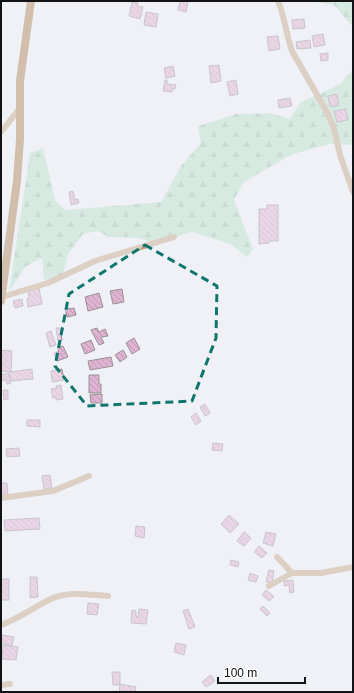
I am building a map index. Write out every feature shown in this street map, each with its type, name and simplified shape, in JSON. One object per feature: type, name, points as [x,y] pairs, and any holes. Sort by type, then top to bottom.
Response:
[{"type":"street","points":[[31,1],[20,81],[21,108],[17,181],[1,299],[48,283],[95,261],[174,237]]},
{"type":"street","points":[[278,1],[292,51],[328,114],[353,192]]},
{"type":"street","points":[[1,132],[21,108]]},
{"type":"street","points":[[1,498],[53,491],[89,476]]},
{"type":"street","points":[[277,556],[292,573]]},
{"type":"street","points":[[269,586],[292,573],[321,573],[353,567]]},
{"type":"street","points":[[1,625],[10,622],[54,598],[73,593],[108,596]]},
{"type":"street","points":[[1,685],[10,684]]},
{"type":"highlighted area","points":[[145,245],[217,286],[216,338],[192,401],[87,406],[55,366],[69,294]]},
{"type":"green space","points":[[309,1],[353,1],[353,27],[334,5]]},
{"type":"green space","points":[[353,69],[353,145],[330,144],[293,154],[244,182],[234,200],[253,249],[247,257],[230,244],[192,232],[155,243],[138,238],[108,237],[98,231],[83,234],[68,254],[63,275],[44,280],[42,258],[25,267],[9,292],[30,153],[43,148],[55,200],[65,210],[161,202],[181,166],[201,143],[198,126],[236,114],[270,113],[290,119],[301,102],[339,85]]},
{"type":"building","points":[[180,1],[188,2],[186,12],[178,10]]},
{"type":"building","points":[[132,2],[138,3],[137,6],[143,7],[140,19],[129,16]]},
{"type":"building","points":[[146,12],[158,14],[156,27],[144,25]]},
{"type":"building","points":[[304,19],[305,28],[293,29],[292,20]]},
{"type":"building","points":[[323,34],[325,45],[314,47],[312,36]]},
{"type":"building","points":[[278,36],[280,49],[269,51],[267,37]]},
{"type":"building","points":[[310,40],[311,48],[297,49],[296,42]]},
{"type":"building","points":[[328,53],[328,60],[321,61],[320,54]]},
{"type":"building","points":[[219,65],[221,81],[211,83],[209,66]]},
{"type":"building","points":[[173,66],[175,76],[166,78],[164,68]]},
{"type":"building","points":[[165,80],[167,80],[167,84],[176,85],[175,89],[172,89],[172,92],[163,91]]},
{"type":"building","points":[[236,80],[238,94],[230,96],[227,82]]},
{"type":"building","points":[[337,94],[339,105],[330,107],[328,96]]},
{"type":"building","points":[[290,98],[292,106],[279,108],[278,100]]},
{"type":"building","points":[[346,109],[348,120],[337,122],[334,111]]},
{"type":"building","points":[[73,191],[75,200],[78,199],[79,203],[71,205],[69,192]]},
{"type":"building","points":[[267,205],[278,205],[278,241],[269,241],[269,243],[259,244],[259,209],[267,209]]},
{"type":"building","points":[[39,288],[42,304],[28,307],[28,290]]},
{"type":"building","points":[[122,289],[124,302],[113,304],[110,291]]},
{"type":"building","points":[[99,293],[103,307],[88,311],[85,297]]},
{"type":"building","points":[[22,299],[23,306],[15,308],[13,301]]},
{"type":"building","points":[[74,308],[76,315],[67,317],[65,309]]},
{"type":"building","points":[[56,328],[60,328],[62,340],[58,341]]},
{"type":"building","points":[[97,328],[99,332],[105,329],[108,336],[101,337],[104,343],[99,345],[91,330]]},
{"type":"building","points":[[51,331],[56,345],[50,347],[46,333]]},
{"type":"building","points":[[134,338],[140,349],[132,354],[126,343]]},
{"type":"building","points":[[91,340],[95,350],[85,354],[81,344]]},
{"type":"building","points":[[63,346],[68,357],[57,361],[54,353],[59,351],[57,348]]},
{"type":"building","points":[[1,350],[12,351],[11,372],[1,371]]},
{"type":"building","points":[[123,350],[127,357],[120,362],[115,355]]},
{"type":"building","points":[[111,357],[113,366],[90,370],[88,361]]},
{"type":"building","points":[[32,369],[33,379],[10,381],[9,372]]},
{"type":"building","points":[[62,369],[64,380],[52,382],[51,371]]},
{"type":"building","points":[[8,373],[11,383],[7,384],[6,380],[3,381],[1,375]]},
{"type":"building","points":[[89,375],[99,375],[101,393],[89,393]]},
{"type":"building","points":[[61,385],[63,399],[56,400],[56,397],[53,398],[51,389],[57,388],[56,386]]},
{"type":"building","points":[[3,390],[8,390],[8,399],[4,400]]},
{"type":"building","points":[[102,394],[102,403],[91,403],[90,395]]},
{"type":"building","points":[[205,404],[210,413],[205,416],[200,407]]},
{"type":"building","points":[[196,413],[201,421],[196,425],[191,417]]},
{"type":"building","points":[[27,420],[40,420],[40,427],[27,426]]},
{"type":"building","points":[[213,443],[223,444],[222,451],[212,450]]},
{"type":"building","points":[[19,448],[20,456],[7,457],[6,449]]},
{"type":"building","points":[[50,475],[52,488],[44,489],[42,476]]},
{"type":"building","points":[[1,483],[7,483],[8,494],[1,494]]},
{"type":"building","points":[[229,515],[239,524],[230,533],[221,524]]},
{"type":"building","points":[[39,518],[40,529],[5,531],[4,520]]},
{"type":"building","points":[[136,526],[145,527],[144,538],[135,536]]},
{"type":"building","points":[[244,532],[251,538],[244,546],[237,541]]},
{"type":"building","points":[[266,532],[276,534],[273,546],[263,543]]},
{"type":"building","points":[[259,546],[267,553],[262,558],[254,552]]},
{"type":"building","points":[[231,560],[239,562],[238,567],[230,565]]},
{"type":"building","points":[[269,570],[274,571],[272,583],[266,582]]},
{"type":"building","points":[[250,573],[258,576],[256,582],[248,580]]},
{"type":"building","points":[[30,577],[37,577],[38,597],[30,598]]},
{"type":"building","points":[[1,579],[9,579],[9,600],[1,600]]},
{"type":"building","points":[[293,580],[294,592],[290,593],[289,585],[284,586],[284,581]]},
{"type":"building","points":[[266,590],[274,597],[269,601],[262,595]]},
{"type":"building","points":[[88,603],[99,604],[97,615],[87,614]]},
{"type":"building","points":[[263,606],[270,613],[267,616],[260,609]]},
{"type":"building","points":[[139,609],[148,610],[146,624],[131,623],[132,610],[136,611],[136,617],[138,617]]},
{"type":"building","points":[[188,609],[195,627],[189,629],[183,611]]},
{"type":"building","points":[[2,635],[14,637],[12,646],[1,643]]},
{"type":"building","points":[[176,643],[186,645],[184,655],[174,652]]},
{"type":"building","points":[[3,645],[18,647],[16,660],[2,659]]},
{"type":"building","points":[[112,672],[120,672],[120,685],[113,685]]},
{"type":"building","points":[[211,675],[215,681],[206,687],[202,682]]},
{"type":"building","points":[[120,684],[136,687],[135,692],[119,692]]}]
